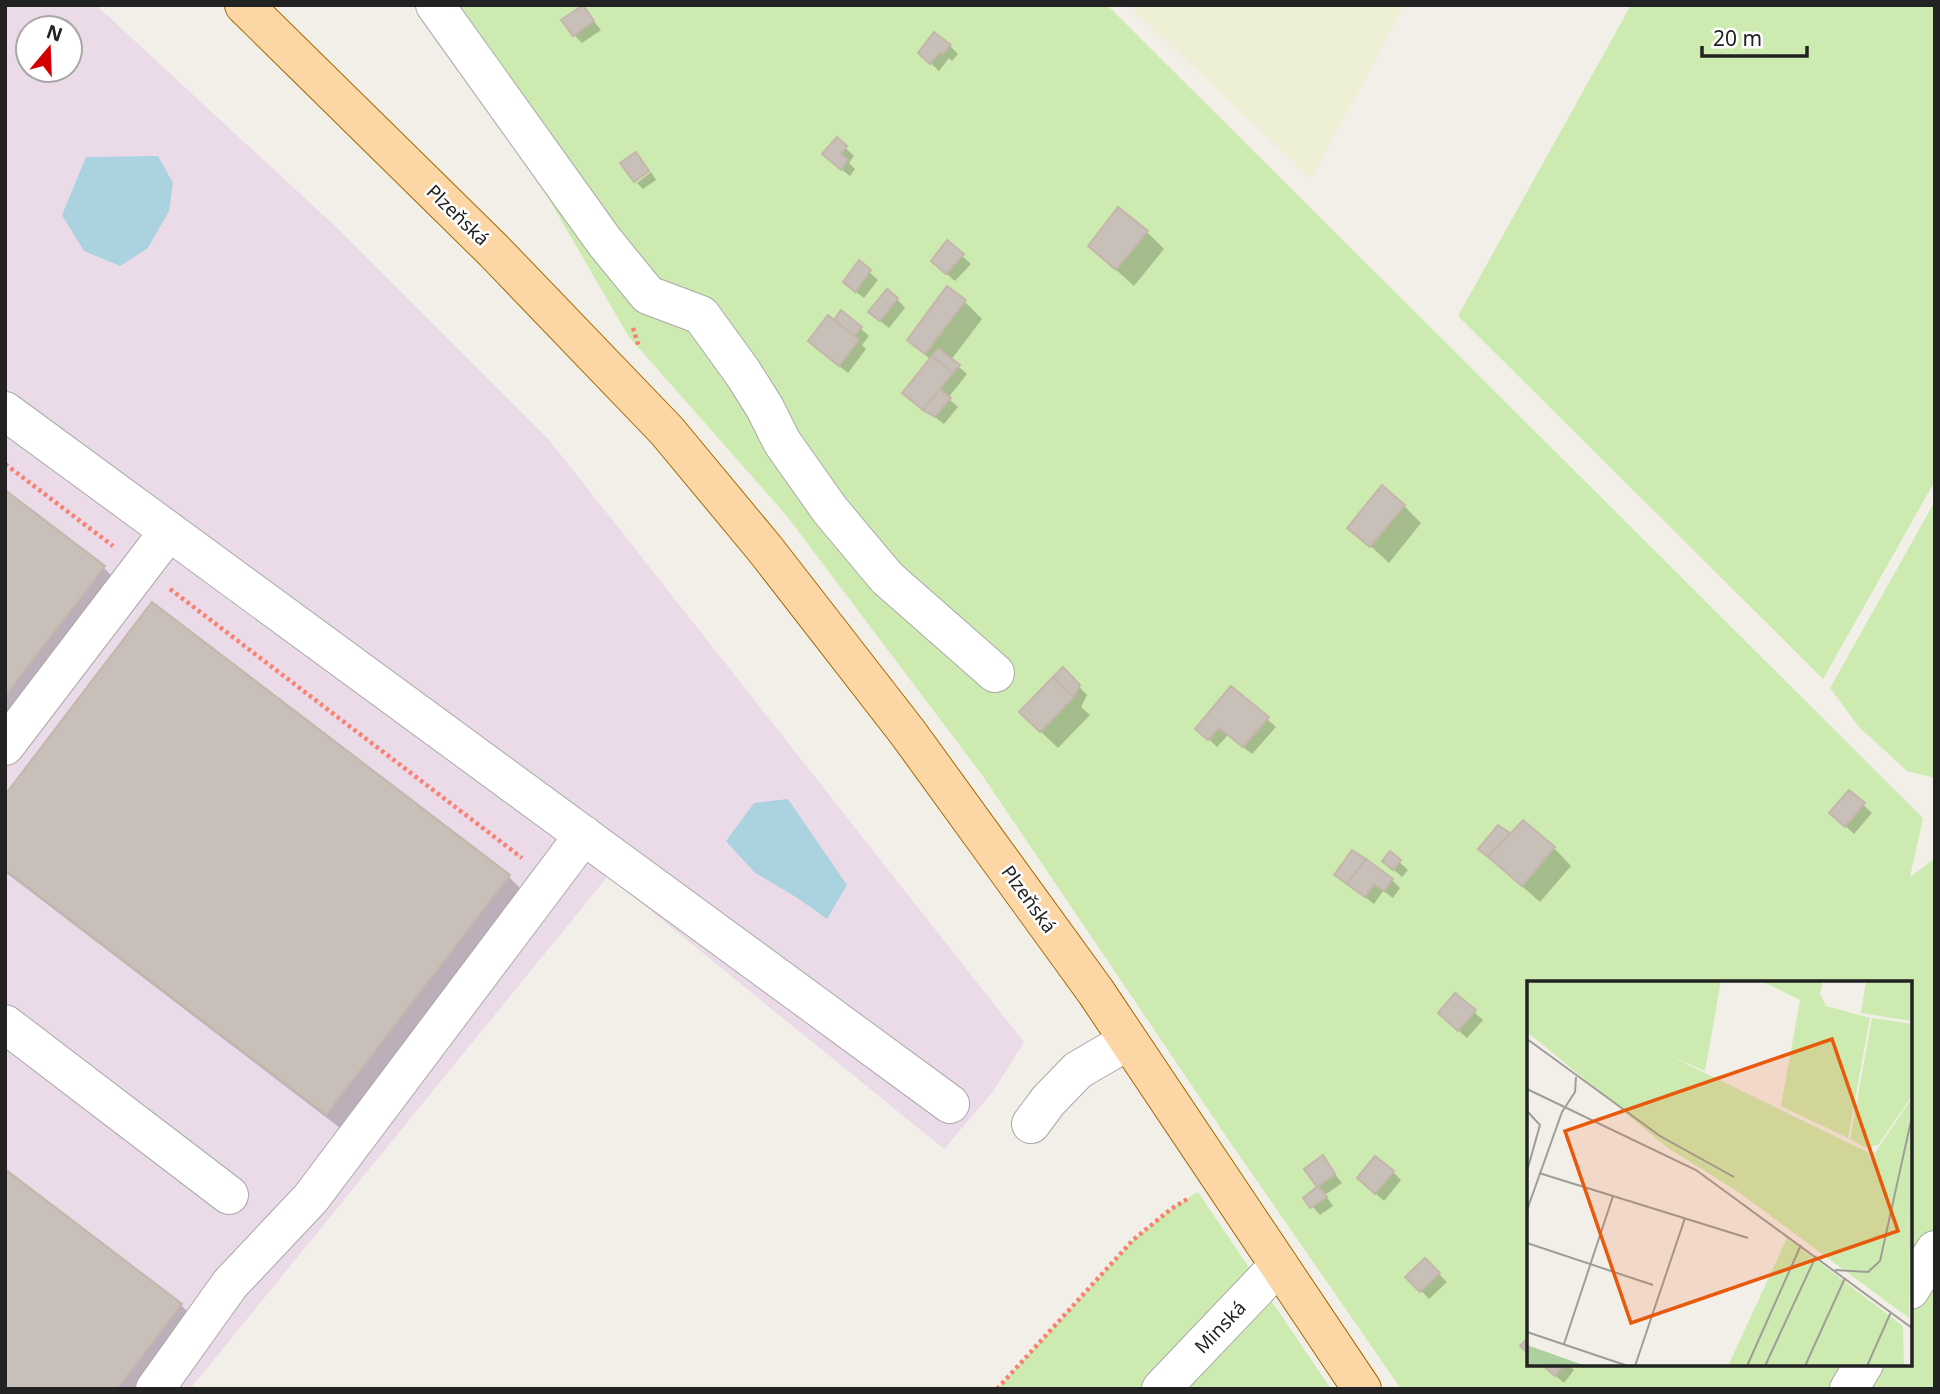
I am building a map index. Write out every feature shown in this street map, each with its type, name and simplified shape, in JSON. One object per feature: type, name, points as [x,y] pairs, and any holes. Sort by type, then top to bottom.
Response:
[{"type":"main road","name":"Plzeňská","points":[[244,5],[494,251],[667,431],[765,549],[908,733],[1087,981],[1279,1265],[1349,1383]]},
{"type":"street","points":[[435,5],[604,241],[648,295],[701,315],[743,373],[782,442],[830,510],[887,578],[995,673]]},
{"type":"street","points":[[5,411],[950,1104]]},
{"type":"street","points":[[5,746],[169,531]]},
{"type":"street","points":[[155,1389],[230,1284],[311,1198],[584,835]]},
{"type":"street","points":[[5,1024],[229,1195]]},
{"type":"street","points":[[1031,1124],[1048,1101],[1078,1070],[1128,1041]]},
{"type":"street","points":[[1912,1287],[1935,1250]]},
{"type":"street","name":"Minská","points":[[1161,1389],[1279,1265]]},
{"type":"street","points":[[1849,1389],[1863,1366]]},
{"type":"path","points":[[629,317],[642,355]]},
{"type":"path","points":[[5,464],[550,880]]},
{"type":"path","points":[[997,1389],[1133,1240],[1171,1209],[1219,1177]]},
{"type":"shaded area","points":[[5,5],[96,5],[334,225],[550,441],[1024,1042],[992,1093],[944,1149],[608,876],[190,1389],[5,1389]]},
{"type":"green space","points":[[436,5],[1107,5],[1923,818],[1910,877],[1935,858],[1935,1389],[1401,1389],[982,775],[786,515],[629,337]]},
{"type":"green space","points":[[1128,5],[1405,5],[1311,179]]},
{"type":"green space","points":[[1631,5],[1935,5],[1935,481],[1823,679],[1458,316]]},
{"type":"green space","points":[[1935,501],[1935,778],[1907,771],[1859,727],[1830,688]]},
{"type":"green space","points":[[1198,1192],[1331,1389],[997,1389],[1133,1240],[1171,1209]]},
{"type":"water","points":[[158,156],[173,183],[169,211],[148,248],[120,266],[84,251],[62,215],[86,157]]},
{"type":"water","points":[[788,799],[847,885],[827,919],[754,872],[726,841],[754,803]]},
{"type":"building","points":[[583,5],[594,21],[573,36],[561,20]]},
{"type":"building","points":[[934,32],[951,45],[943,54],[940,52],[930,64],[918,53]]},
{"type":"building","points":[[837,137],[847,146],[841,154],[848,160],[841,170],[822,154]]},
{"type":"building","points":[[636,152],[649,171],[634,182],[620,163]]},
{"type":"building","points":[[1118,207],[1148,231],[1116,270],[1088,246]]},
{"type":"building","points":[[947,240],[964,254],[946,274],[931,261]]},
{"type":"building","points":[[859,260],[871,270],[855,292],[843,282]]},
{"type":"building","points":[[947,286],[966,300],[925,354],[907,340]]},
{"type":"building","points":[[887,289],[898,298],[880,321],[868,312]]},
{"type":"building","points":[[841,310],[862,327],[854,336],[834,320]]},
{"type":"building","points":[[828,315],[859,340],[839,366],[808,341]]},
{"type":"building","points":[[938,348],[960,365],[953,373],[932,356]]},
{"type":"building","points":[[932,356],[953,373],[923,410],[902,393]]},
{"type":"building","points":[[940,389],[951,398],[935,417],[923,410]]},
{"type":"building","points":[[1382,485],[1405,505],[1370,547],[1347,528]]},
{"type":"building","points":[[5,490],[105,566],[5,696]]},
{"type":"building","points":[[152,602],[510,875],[326,1115],[5,870],[5,795]]},
{"type":"building","points":[[1063,667],[1080,685],[1074,697],[1053,677]]},
{"type":"building","points":[[1053,677],[1074,697],[1040,732],[1019,712]]},
{"type":"building","points":[[1231,686],[1269,717],[1243,747],[1219,728],[1208,740],[1195,729]]},
{"type":"building","points":[[1849,790],[1865,803],[1845,827],[1829,813]]},
{"type":"building","points":[[1523,820],[1555,847],[1522,886],[1488,857]]},
{"type":"building","points":[[1498,825],[1510,833],[1488,857],[1478,849]]},
{"type":"building","points":[[1352,850],[1366,859],[1347,884],[1334,875]]},
{"type":"building","points":[[1390,851],[1401,860],[1393,870],[1382,861]]},
{"type":"building","points":[[1366,859],[1393,879],[1384,891],[1374,884],[1365,897],[1347,884]]},
{"type":"building","points":[[1455,993],[1476,1010],[1458,1031],[1438,1013]]},
{"type":"building","points":[[1323,1155],[1335,1174],[1317,1187],[1304,1169]]},
{"type":"building","points":[[1375,1156],[1394,1171],[1375,1194],[1357,1178]]},
{"type":"building","points":[[5,1169],[182,1304],[117,1389],[5,1389]]},
{"type":"building","points":[[1318,1186],[1327,1197],[1310,1208],[1303,1198]]},
{"type":"building","points":[[1425,1258],[1440,1273],[1420,1292],[1405,1277]]},
{"type":"building","points":[[1527,1339],[1527,1352],[1520,1346]]},
{"type":"building","points":[[1543,1366],[1562,1366],[1555,1376]]}]
